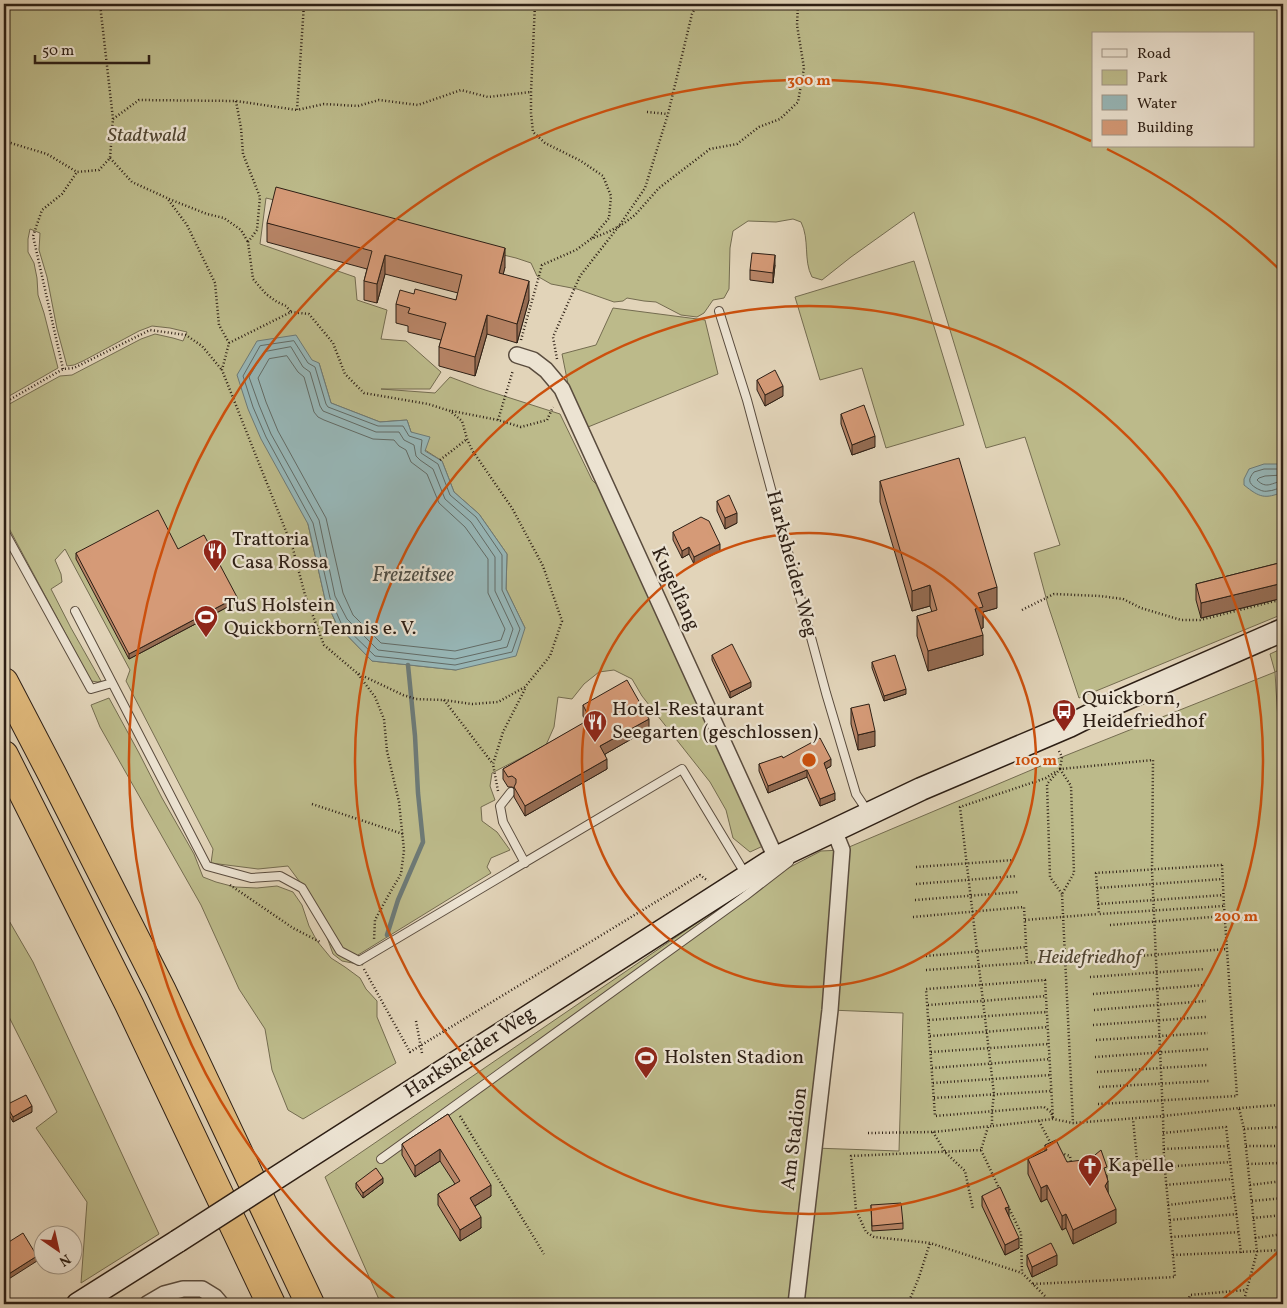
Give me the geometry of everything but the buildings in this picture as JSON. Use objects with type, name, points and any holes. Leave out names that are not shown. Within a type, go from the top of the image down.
[{"type":"highway","points":[[4,682],[161,989],[310,1304]]},
{"type":"highway","points":[[4,755],[129,1004],[271,1304]]},
{"type":"main road","name":"Harksheider Weg","points":[[78,1304],[776,858],[921,789],[1069,726],[1109,706],[1283,630]]},
{"type":"street","name":"Kugelfang","points":[[519,349],[546,370],[562,389],[776,858]]},
{"type":"street","name":"Am Stadion","points":[[796,1304],[827,1034],[842,850],[829,833]]},
{"type":"street","points":[[147,1304],[164,1294],[183,1288],[202,1289],[215,1297],[221,1304]]},
{"type":"lane","name":"Harksheider Weg","points":[[719,311],[747,400],[826,693],[856,794],[869,814]]},
{"type":"lane","points":[[4,531],[91,689],[112,683]]},
{"type":"lane","points":[[74,611],[207,866],[251,878],[280,876],[302,888],[340,952],[360,961],[682,769],[747,877]]},
{"type":"lane","points":[[511,792],[500,806],[503,822],[525,863]]},
{"type":"lane","points":[[381,1159],[737,902],[829,833]]},
{"type":"path","points":[[4,141],[47,154],[76,172],[99,170],[110,158],[113,120],[100,4]]},
{"type":"path","points":[[298,110],[304,4]]},
{"type":"path","points":[[519,349],[542,264],[576,250],[591,239],[609,218],[611,196],[603,176],[581,161],[545,143],[534,132],[531,113],[531,92],[535,4]]},
{"type":"path","points":[[580,276],[620,226],[645,188],[668,114],[692,14],[697,4]]},
{"type":"path","points":[[591,239],[620,226],[635,215],[659,188],[710,149],[737,144],[760,127],[780,119],[798,102],[804,68],[797,24],[798,4]]},
{"type":"path","points":[[113,120],[139,100],[236,101],[298,110],[324,104],[358,106],[379,100],[418,105],[461,90],[488,97],[531,92]]},
{"type":"path","points":[[236,101],[243,154],[260,197],[258,230],[248,242]]},
{"type":"path","points":[[647,112],[668,114]]},
{"type":"path","points":[[110,158],[132,182],[207,214],[224,218],[241,230],[248,242],[254,279],[266,294],[286,306],[290,312]]},
{"type":"path","points":[[63,369],[33,236],[42,210],[62,194],[76,172]]},
{"type":"path","points":[[167,198],[187,225],[215,283],[219,325],[229,344],[222,370]]},
{"type":"path","points":[[229,344],[290,312],[309,314],[332,343],[345,374],[364,393],[428,404],[450,411],[498,420],[509,385]]},
{"type":"path","points":[[4,403],[63,369],[74,368],[150,330],[186,334],[202,346],[222,370],[293,549],[304,596],[324,645],[357,673],[375,697],[384,719],[387,751],[399,802],[404,850],[401,874],[375,920],[374,952]]},
{"type":"path","points":[[450,411],[462,421],[472,450],[512,508],[543,566],[562,621],[550,656],[525,687],[503,732],[493,764],[500,806]]},
{"type":"path","points":[[440,460],[467,439]]},
{"type":"path","points":[[1022,610],[1054,594],[1093,595],[1123,600],[1141,608],[1182,620],[1200,620],[1283,599]]},
{"type":"path","points":[[357,673],[416,699],[472,704],[498,702],[525,687]]},
{"type":"path","points":[[444,700],[493,764]]},
{"type":"path","points":[[1052,733],[1062,757],[1060,769],[1047,784],[1050,877],[1062,894]]},
{"type":"path","points":[[992,1126],[994,1094],[960,807],[1046,778],[1060,769],[1153,760],[1152,884],[1164,1167],[1175,1277],[1033,1284]]},
{"type":"path","points":[[1060,769],[1072,786],[1074,872],[1062,894],[1073,1123]]},
{"type":"path","points":[[312,804],[403,834]]},
{"type":"path","points":[[916,867],[1013,860]]},
{"type":"path","points":[[1098,1104],[1237,1096],[1222,866],[1096,873],[1099,914]]},
{"type":"path","points":[[217,869],[222,879],[286,924],[340,952]]},
{"type":"path","points":[[360,961],[410,1052],[700,875],[721,893]]},
{"type":"path","points":[[916,884],[1017,876]]},
{"type":"path","points":[[1097,888],[1222,879]]},
{"type":"path","points":[[916,900],[1018,892]]},
{"type":"path","points":[[1098,904],[1223,895]]},
{"type":"path","points":[[1025,920],[1224,906]]},
{"type":"path","points":[[913,917],[1024,907],[1027,963]]},
{"type":"path","points":[[1110,925],[1212,917]]},
{"type":"path","points":[[926,956],[1026,948]]},
{"type":"path","points":[[1102,959],[1227,949]]},
{"type":"path","points":[[926,970],[1065,960]]},
{"type":"path","points":[[1090,977],[1205,969]]},
{"type":"path","points":[[1045,980],[1053,1119],[1051,1112],[1044,1107],[935,1116],[926,989],[1045,980]]},
{"type":"path","points":[[1092,994],[1205,985]]},
{"type":"path","points":[[927,1005],[1046,996]]},
{"type":"path","points":[[1094,1010],[1206,1001]]},
{"type":"path","points":[[928,1020],[1047,1012]]},
{"type":"path","points":[[1093,1025],[1206,1017]]},
{"type":"path","points":[[416,1021],[422,1053]]},
{"type":"path","points":[[929,1036],[1048,1028]]},
{"type":"path","points":[[1096,1040],[1208,1033]]},
{"type":"path","points":[[930,1052],[1049,1044]]},
{"type":"path","points":[[1095,1057],[1209,1049]]},
{"type":"path","points":[[932,1068],[1050,1058]]},
{"type":"path","points":[[1097,1072],[1208,1065]]},
{"type":"path","points":[[933,1083],[1051,1075]]},
{"type":"path","points":[[1099,1088],[1209,1081]]},
{"type":"path","points":[[934,1098],[1051,1091]]},
{"type":"path","points":[[868,1133],[933,1132],[1053,1119],[1073,1123],[1133,1119],[1279,1105]]},
{"type":"path","points":[[454,1106],[544,1254]]},
{"type":"path","points":[[1239,1108],[1244,1129],[1257,1252],[1243,1304]]},
{"type":"path","points":[[1133,1119],[1137,1161],[1164,1160]]},
{"type":"path","points":[[1040,1120],[1054,1151],[1070,1156],[1071,1171]]},
{"type":"path","points":[[988,1127],[981,1150],[1001,1192]]},
{"type":"path","points":[[1163,1133],[1226,1127],[1241,1253]]},
{"type":"path","points":[[1244,1129],[1280,1127],[1283,1180],[1250,1185]]},
{"type":"path","points":[[933,1132],[945,1152],[964,1171],[973,1209]]},
{"type":"path","points":[[1164,1150],[1228,1146]]},
{"type":"path","points":[[1246,1146],[1281,1146]]},
{"type":"path","points":[[981,1150],[851,1156],[856,1210],[866,1232],[874,1237],[930,1243],[1022,1273],[1046,1297],[1046,1304]]},
{"type":"path","points":[[1164,1167],[1230,1162]]},
{"type":"path","points":[[1248,1164],[1282,1163]]},
{"type":"path","points":[[1166,1186],[1232,1179]]},
{"type":"path","points":[[1168,1205],[1235,1197]]},
{"type":"path","points":[[1252,1201],[1283,1198]]},
{"type":"path","points":[[1005,1200],[1021,1233],[1022,1273]]},
{"type":"path","points":[[1170,1220],[1237,1214]]},
{"type":"path","points":[[1253,1218],[1283,1215]]},
{"type":"path","points":[[1171,1237],[1239,1232]]},
{"type":"path","points":[[1255,1238],[1283,1234]]},
{"type":"path","points":[[908,1304],[930,1243]]},
{"type":"path","points":[[1173,1255],[1283,1250]]},
{"type":"path","points":[[1188,1304],[1190,1294],[1247,1290]]},
{"type":"green space","name":"Stadtwald","points":[[4,4],[1283,4],[1283,614],[1079,698],[1048,605],[1034,553],[1060,545],[1025,437],[986,448],[914,212],[822,280],[812,277],[809,270],[804,229],[801,222],[793,219],[776,222],[748,221],[733,231],[730,248],[729,289],[724,298],[713,300],[704,313],[697,317],[681,315],[656,302],[627,298],[623,301],[614,302],[577,289],[551,284],[537,276],[531,263],[516,258],[266,198],[260,244],[355,277],[357,300],[387,310],[381,339],[406,341],[441,372],[430,389],[381,389],[435,393],[450,377],[560,414],[592,480],[610,498],[763,846],[750,852],[733,838],[726,810],[710,782],[642,696],[632,679],[614,670],[599,672],[584,684],[572,699],[558,697],[554,727],[546,745],[492,773],[490,786],[495,800],[481,807],[482,821],[497,832],[510,850],[491,858],[487,867],[491,873],[358,955],[363,965],[342,961],[333,954],[314,901],[288,866],[258,869],[211,863],[213,849],[126,681],[130,670],[65,549],[55,560],[62,582],[51,589],[101,681],[98,682],[91,681],[4,519],[4,407],[60,376],[72,375],[141,339],[155,334],[183,341],[187,332],[152,326],[83,361],[67,366],[39,250],[40,233],[30,229],[28,252],[34,263],[38,295],[58,368],[4,399]],"holes":[[[319,363],[331,403],[380,422],[407,420],[411,432],[425,450],[442,461],[454,492],[479,514],[507,554],[506,589],[525,628],[456,670],[372,661],[337,625],[325,599],[308,524]]]},
{"type":"green space","points":[[914,261],[964,425],[886,448],[862,368],[820,380],[795,297]]},
{"type":"green space","points":[[613,308],[705,320],[718,374],[588,427],[568,384],[562,354],[596,345]]},
{"type":"green space","points":[[1283,648],[1283,668],[1275,672],[1270,654]]},
{"type":"green space","name":"Heidefriedhof","points":[[1275,672],[1283,803],[1283,1304],[381,1304],[325,1177],[742,892],[821,851],[842,850],[1062,757]],"holes":[[[830,1010],[903,1013],[899,1151],[814,1148]]]},
{"type":"green space","points":[[109,698],[194,854],[203,877],[235,887],[257,888],[277,886],[293,892],[302,905],[309,926],[317,941],[331,958],[360,978],[366,989],[377,1001],[377,1017],[396,1063],[303,1119],[288,1110],[272,1070],[265,1029],[239,989],[201,905],[100,727],[91,705]]},
{"type":"green space","points":[[4,912],[33,962],[159,1234],[81,1283],[87,1202],[36,1128],[57,1112],[4,1007]]},
{"type":"water","name":"Freizeitsee","points":[[296,335],[312,360],[319,363],[331,403],[380,422],[407,420],[411,432],[430,437],[425,451],[442,461],[454,492],[479,514],[507,554],[506,589],[525,628],[516,656],[456,670],[372,661],[337,625],[325,599],[308,524],[261,439],[248,409],[237,375],[257,341]]},
{"type":"water","points":[[1264,464],[1283,464],[1283,492],[1272,496],[1263,496],[1254,493],[1244,485],[1244,479],[1249,469]]},
{"type":"waterway","points":[[387,935],[398,900],[423,842],[408,665]]},
{"type":"place","name":"Trattoria Casa Rossa","points":[[215,572]]},
{"type":"place","name":"TuS Holstein Quickborn Tennis e. V.","points":[[206,638]]},
{"type":"place","name":"Quickborn, Heidefriedhof","points":[[1064,732]]},
{"type":"place","name":"Hotel-Restaurant Seegarten (geschlossen)","points":[[595,743]]},
{"type":"place","name":"Holsten Stadion","points":[[646,1079]]},
{"type":"place","name":"Kapelle","points":[[1090,1187]]}]
